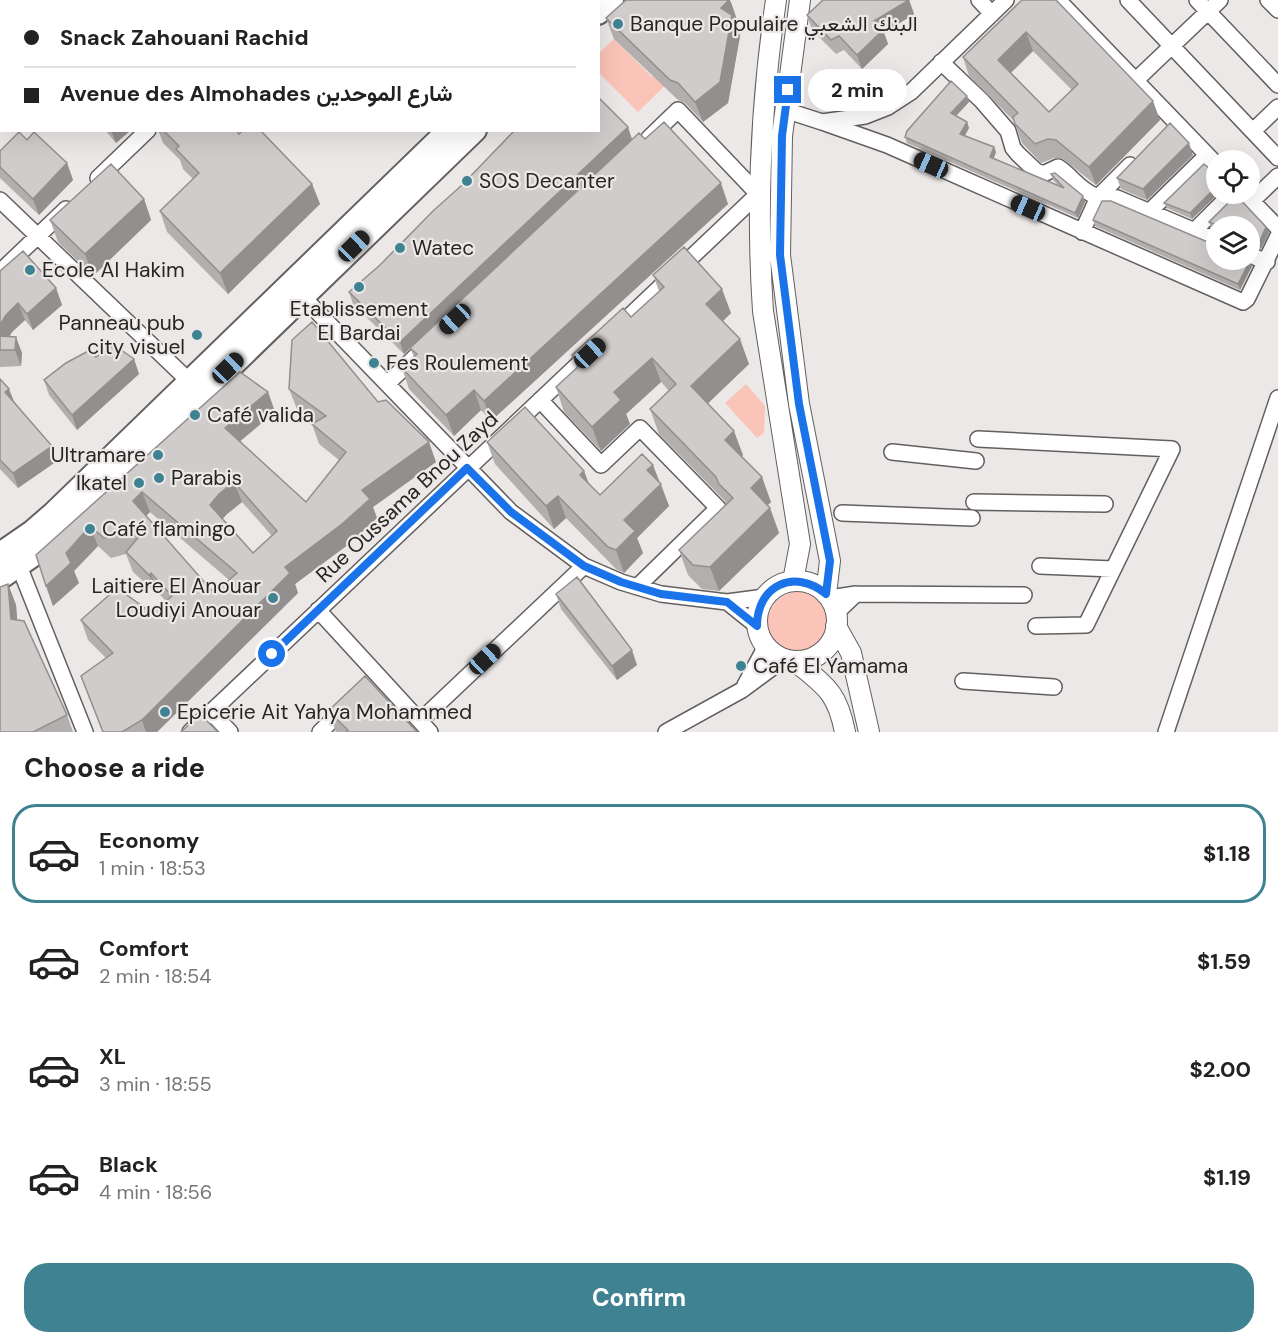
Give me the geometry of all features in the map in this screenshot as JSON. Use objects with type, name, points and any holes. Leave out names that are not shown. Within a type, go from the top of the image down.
[{"type":"main road","points":[[600,11],[612,0]]},
{"type":"main road","points":[[0,578],[10,560],[32,532],[447,132]]},
{"type":"main road","points":[[10,560],[42,549],[473,132]]},
{"type":"street","points":[[776,0],[770,39],[758,194],[763,311],[800,544],[793,581]]},
{"type":"street","points":[[666,732],[742,690],[789,660],[806,660],[818,655],[827,648],[833,637],[830,561],[799,404],[780,255],[780,192],[785,110],[800,0]]},
{"type":"street","points":[[979,0],[992,14]]},
{"type":"street","points":[[822,122],[865,116],[888,107],[911,92],[1006,0]]},
{"type":"street","points":[[1058,0],[1135,81],[1169,124],[1206,154]]},
{"type":"street","points":[[1128,0],[1278,158]]},
{"type":"street","points":[[1197,0],[1278,85]]},
{"type":"street","points":[[1135,81],[1220,0]]},
{"type":"street","points":[[1269,0],[1278,10]]},
{"type":"street","points":[[941,62],[982,101],[1008,131],[1013,148],[1036,171],[1043,174],[1058,167],[1098,197],[1117,198],[1206,235]]},
{"type":"street","points":[[1253,131],[1278,106]]},
{"type":"street","points":[[635,150],[678,110],[758,194]]},
{"type":"street","points":[[785,110],[887,145],[1243,302],[1248,299],[1278,236]]},
{"type":"street","points":[[0,272],[146,132]]},
{"type":"street","points":[[1082,232],[1098,197],[1140,154]]},
{"type":"street","points":[[1150,211],[1206,164]]},
{"type":"street","points":[[1260,189],[1278,176]]},
{"type":"street","name":"Rue Oussama Bnou Zayd","points":[[190,732],[758,194]]},
{"type":"street","points":[[0,201],[189,381]]},
{"type":"street","points":[[1195,230],[1221,204]]},
{"type":"street","points":[[1256,204],[1278,228]]},
{"type":"street","points":[[1260,259],[1267,262]]},
{"type":"street","points":[[302,296],[511,512],[584,566],[661,594],[727,602],[765,597]]},
{"type":"street","points":[[387,384],[429,344]]},
{"type":"street","points":[[1166,732],[1278,398]]},
{"type":"street","points":[[540,400],[601,465],[640,428],[718,508],[637,587]]},
{"type":"street","points":[[978,439],[1172,449],[1086,625],[1036,626]]},
{"type":"street","points":[[892,452],[976,461]]},
{"type":"street","points":[[974,502],[1105,504]]},
{"type":"street","points":[[842,513],[972,518]]},
{"type":"street","points":[[10,560],[85,732]]},
{"type":"street","points":[[318,610],[375,681],[425,726],[584,566]]},
{"type":"street","points":[[1040,566],[1113,569]]},
{"type":"street","points":[[845,732],[840,709],[828,688],[766,646],[757,626],[757,616],[765,597],[782,584],[793,581],[817,586],[832,608],[851,653],[869,732]]},
{"type":"street","points":[[832,608],[856,594],[1024,595]]},
{"type":"street","points":[[727,602],[757,626]]},
{"type":"street","points":[[742,690],[766,646]]},
{"type":"street","points":[[963,681],[1054,687]]},
{"type":"street","points":[[320,732],[354,700]]},
{"type":"street","points":[[211,712],[230,732]]},
{"type":"shaded area","points":[[614,39],[652,77],[672,58],[683,68],[638,112],[600,74],[600,52]]},
{"type":"shaded area","points":[[746,384],[765,406],[764,433],[757,438],[725,403]]},
{"type":"shaded area","points":[[798,592],[815,597],[823,605],[828,622],[823,639],[815,647],[798,652],[781,647],[773,639],[768,622],[773,605],[781,597]]},
{"type":"building","points":[[626,0],[729,0],[721,8],[732,15],[720,82],[695,102],[678,83],[670,80],[606,18]]},
{"type":"building","points":[[823,0],[909,0],[874,21],[883,30],[857,55],[839,36],[831,40],[807,15]]},
{"type":"building","points":[[1022,0],[1056,0],[1153,101],[1089,167],[1056,140],[1048,139],[1035,144],[1015,124],[1013,117],[1018,113],[963,57]],"holes":[[[1026,32],[1078,84],[1049,112],[998,60]]]},
{"type":"building","points":[[951,81],[967,96],[951,113],[967,122],[960,134],[994,147],[990,157],[1064,188],[1051,174],[1055,173],[1083,196],[1075,213],[905,137],[907,131]]},
{"type":"building","points":[[600,99],[628,127],[400,342],[349,292],[462,185],[513,132],[600,132]]},
{"type":"building","points":[[664,122],[721,183],[484,401],[474,390],[446,415],[402,368],[417,354],[410,348],[639,133],[645,139]]},
{"type":"building","points":[[1170,123],[1189,143],[1143,189],[1117,178]]},
{"type":"building","points":[[19,132],[27,140],[34,132],[67,163],[33,199],[0,167],[0,151]]},
{"type":"building","points":[[165,132],[238,132],[239,134],[241,132],[262,132],[312,184],[220,273],[160,211],[199,173],[176,149],[179,146]]},
{"type":"building","points":[[111,164],[144,199],[85,254],[50,220]]},
{"type":"building","points":[[1204,164],[1206,166],[1206,197],[1190,213],[1164,203]]},
{"type":"building","points":[[1102,201],[1111,201],[1206,241],[1206,270],[1093,220]]},
{"type":"building","points":[[1227,204],[1244,204],[1256,216],[1215,216]]},
{"type":"building","points":[[1260,221],[1266,227],[1260,241]]},
{"type":"building","points":[[684,247],[722,289],[706,304],[740,339],[691,386],[734,431],[725,440],[762,477],[751,488],[770,508],[710,567],[693,565],[679,550],[733,498],[719,484],[716,477],[650,409],[676,384],[652,358],[614,392],[621,400],[592,427],[556,387],[581,364],[572,355],[623,308],[631,317],[664,287],[653,275]]},
{"type":"building","points":[[23,251],[56,288],[27,314],[18,303],[0,325],[0,271]]},
{"type":"building","points":[[1206,270],[1245,270],[1238,284]]},
{"type":"building","points":[[312,322],[378,402],[386,400],[429,442],[362,490],[370,499],[342,524],[285,567],[290,573],[142,720],[122,732],[103,732],[81,676],[113,653],[81,620],[117,588],[152,613],[172,596],[151,573],[149,575],[126,552],[147,527],[104,538],[90,526],[66,553],[71,563],[46,586],[36,555],[240,372],[268,392],[225,428],[306,502],[346,452],[312,424],[326,416],[289,389],[292,340]],"holes":[[[234,482],[277,531],[253,553],[210,505]],[[142,492],[237,573],[214,593],[133,501]]]},
{"type":"building","points":[[0,336],[16,337],[15,350],[0,350]]},
{"type":"building","points":[[114,345],[134,359],[72,415],[44,380],[66,363],[90,350],[96,357]]},
{"type":"building","points":[[0,379],[9,389],[5,392],[52,446],[13,473],[0,460]]},
{"type":"building","points":[[525,407],[584,471],[580,475],[600,495],[642,454],[653,465],[647,470],[661,484],[624,520],[635,531],[616,550],[608,547],[558,496],[546,506],[487,442]]},
{"type":"building","points":[[577,577],[632,650],[612,666],[556,594]]},
{"type":"building","points":[[8,584],[11,619],[24,621],[67,715],[33,732],[0,732],[0,587]]},
{"type":"building","points":[[365,676],[417,732],[346,732],[348,730],[328,711]]},
{"type":"building","points":[[200,714],[218,732],[181,732]]},
{"type":"place","name":"Banque Populaire البنك الشعبي","points":[[618,24]]},
{"type":"place","name":"SOS Decanter","points":[[467,181]]},
{"type":"place","name":"Watec","points":[[400,248]]},
{"type":"place","name":"Ecole Al Hakim","points":[[30,270]]},
{"type":"place","name":"Etablissement El Bardai","points":[[359,287]]},
{"type":"place","name":"Panneau pub city visuel","points":[[197,335]]},
{"type":"place","name":"Fes Roulement","points":[[374,363]]},
{"type":"place","name":"Café valida","points":[[195,415]]},
{"type":"place","name":"Ultramare","points":[[158,455]]},
{"type":"place","name":"Parabis","points":[[159,478]]},
{"type":"place","name":"Ikatel","points":[[139,483]]},
{"type":"place","name":"Café flamingo","points":[[90,529]]},
{"type":"place","name":"Laitiere El Anouar Loudiyi Anouar","points":[[273,598]]},
{"type":"place","name":"Café El Yamama","points":[[741,666]]},
{"type":"place","name":"Epicerie Ait Yahya Mohammed","points":[[165,712]]},
{"type":"route","points":[[272,654],[467,468],[511,512],[533,530],[584,566],[621,582],[661,594],[727,602],[757,626],[757,616],[765,597],[772,589],[782,584],[793,581],[805,582],[817,586],[826,594],[830,561],[799,404],[780,255],[782,136],[788,90]]}]
